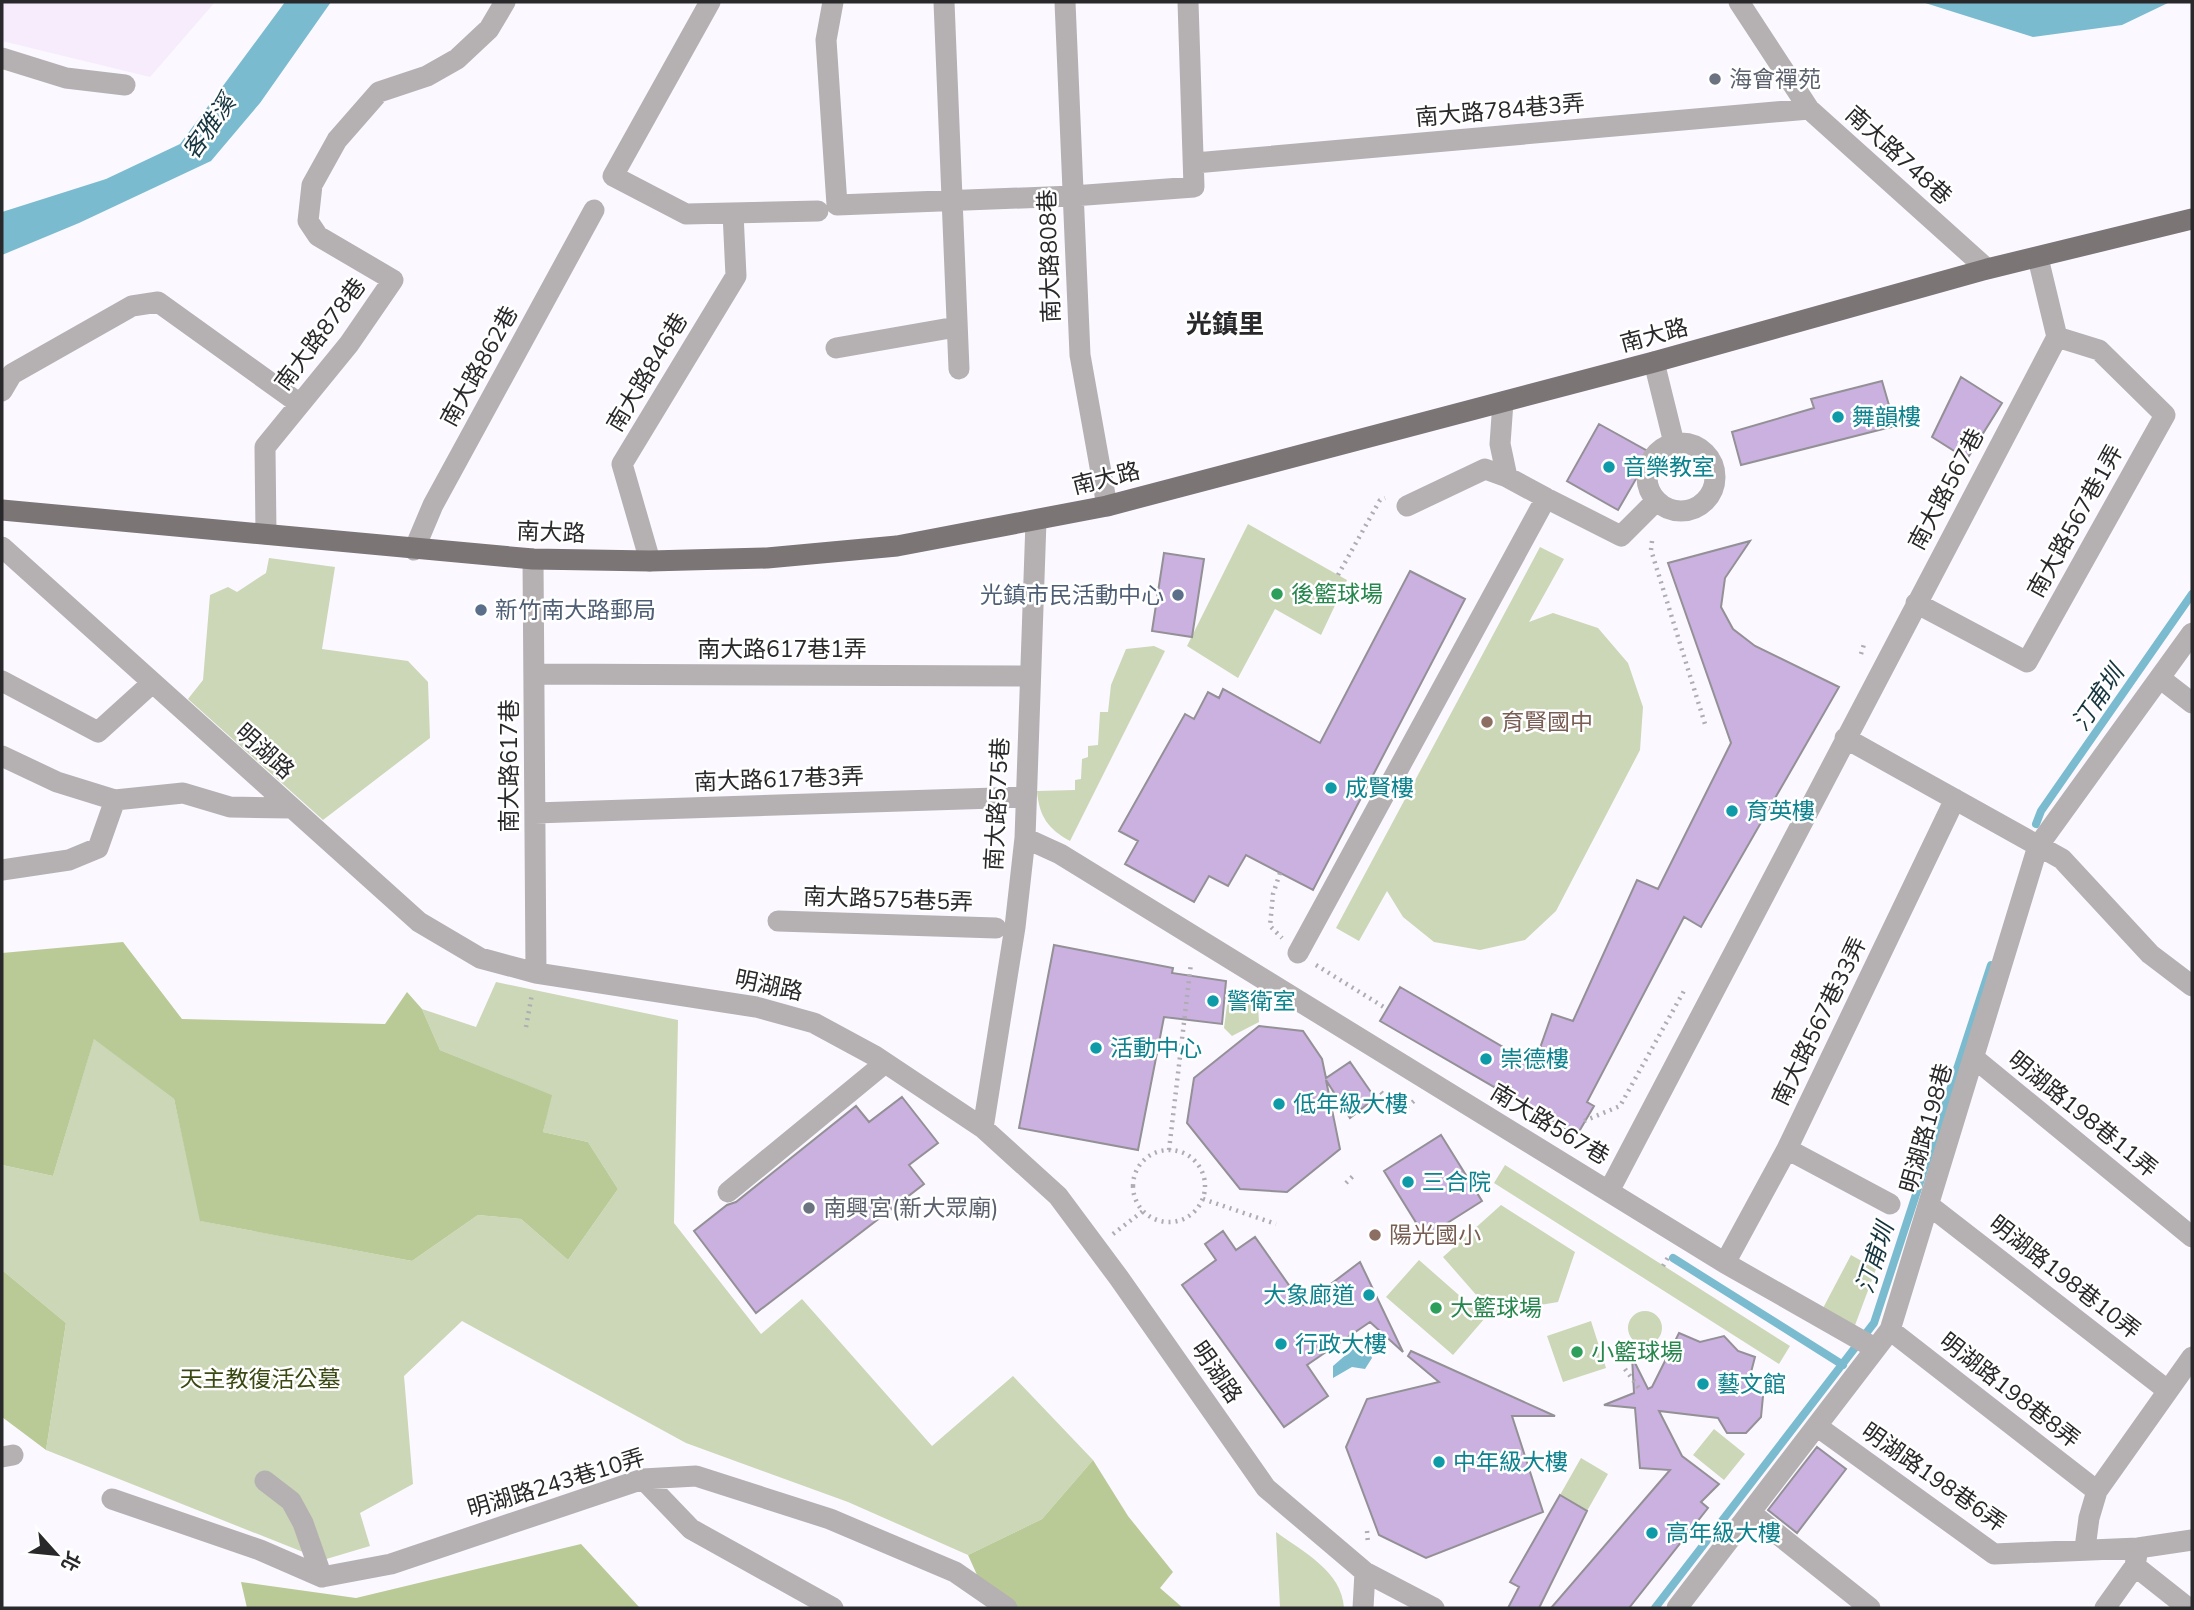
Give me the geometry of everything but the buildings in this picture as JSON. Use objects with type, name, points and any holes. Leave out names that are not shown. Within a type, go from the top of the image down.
[{"type":"main road","name":"南大路","points":[[2,510],[533,559],[650,561],[767,558],[897,545],[1107,506],[1654,362],[1987,269],[2192,219]]},
{"type":"street","name":"南大路878巷","points":[[266,534],[265,447],[349,344],[393,280],[318,236],[308,221],[312,185],[337,139],[379,92],[427,76],[457,59],[489,29],[505,2]]},
{"type":"street","points":[[710,2],[613,176],[686,214],[818,211]]},
{"type":"street","points":[[833,2],[825,40],[837,205],[1073,197],[1194,187],[1188,2]]},
{"type":"street","points":[[944,2],[959,369]]},
{"type":"street","name":"南大路808巷","points":[[1065,2],[1080,355],[1107,506]]},
{"type":"street","name":"南大路748巷","points":[[1739,2],[1809,109],[1987,269]]},
{"type":"street","points":[[2,58],[66,78],[125,85]]},
{"type":"street","name":"南大路784巷3弄","points":[[1195,163],[1809,109]]},
{"type":"street","name":"南大路862巷","points":[[414,550],[433,505],[594,209]]},
{"type":"street","name":"南大路846巷","points":[[650,561],[622,464],[736,276],[733,213]]},
{"type":"street","points":[[2038,258],[2057,337]]},
{"type":"street","points":[[2,391],[12,374],[24,367],[132,306],[158,302],[300,404]]},
{"type":"street","points":[[836,348],[956,327]]},
{"type":"street","name":"南大路567巷","points":[[1025,838],[1060,854],[1609,1191],[1844,738],[2057,337]]},
{"type":"street","name":"南大路567巷1弄","points":[[1916,603],[2027,662],[2165,415],[2099,350],[2057,337]]},
{"type":"street","points":[[1654,362],[1675,443]]},
{"type":"street","points":[[1503,402],[1500,444],[1507,477]]},
{"type":"street","points":[[1675,443],[1695,446],[1704,451],[1715,469],[1713,490],[1707,500],[1688,511],[1665,508],[1656,501],[1647,483],[1650,463],[1656,454],[1675,443]]},
{"type":"street","points":[[1407,506],[1485,469],[1507,477],[1620,536],[1656,501]]},
{"type":"street","points":[[1298,954],[1546,498]]},
{"type":"street","name":"南大路575巷","points":[[983,1128],[1015,928],[1025,838],[1036,521]]},
{"type":"street","name":"明湖路","points":[[2,547],[151,684],[419,922],[480,958],[536,973],[756,1007],[814,1023],[885,1063],[983,1128],[1058,1196],[1266,1488],[1365,1572],[1434,1608]]},
{"type":"street","name":"南大路617巷","points":[[533,559],[536,973]]},
{"type":"street","name":"明湖路198巷","points":[[1677,1608],[1891,1330],[2038,846],[2192,633]]},
{"type":"street","name":"南大路617巷1弄","points":[[535,674],[1029,676]]},
{"type":"street","points":[[2161,679],[2192,702]]},
{"type":"street","points":[[2,681],[98,732],[151,684]]},
{"type":"street","points":[[1844,738],[2062,859],[2150,954],[2192,986]]},
{"type":"street","points":[[2,757],[57,782],[116,800],[183,793],[230,807],[290,808]]},
{"type":"street","name":"南大路617巷3弄","points":[[535,813],[1025,797]]},
{"type":"street","name":"南大路567巷33弄","points":[[1725,1263],[1787,1149],[1955,799]]},
{"type":"street","points":[[2,870],[69,860],[98,848],[116,800]]},
{"type":"street","name":"南大路575巷5弄","points":[[778,921],[996,928]]},
{"type":"street","name":"明湖路198巷11弄","points":[[1974,1058],[2192,1237]]},
{"type":"street","points":[[728,1192],[885,1063]]},
{"type":"street","points":[[1787,1149],[1890,1204]]},
{"type":"street","points":[[1609,1191],[1725,1263],[1871,1346]]},
{"type":"street","name":"明湖路198巷10弄","points":[[1930,1206],[2167,1390]]},
{"type":"street","name":"明湖路198巷8弄","points":[[1891,1330],[2097,1491]]},
{"type":"street","points":[[2085,1548],[2089,1518],[2097,1491],[2192,1357]]},
{"type":"street","name":"明湖路198巷6弄","points":[[1818,1427],[1994,1554],[2085,1548],[2136,1557],[2192,1540]]},
{"type":"street","name":"明湖路243巷10弄","points":[[322,1577],[391,1564],[643,1479],[696,1476],[830,1519],[956,1572],[1007,1608]]},
{"type":"street","points":[[643,1479],[691,1529],[833,1608]]},
{"type":"street","points":[[265,1481],[290,1501],[303,1523],[322,1577]]},
{"type":"street","points":[[112,1499],[260,1550],[322,1577]]},
{"type":"street","points":[[1751,1513],[1870,1608]]},
{"type":"street","points":[[2105,1608],[2136,1557],[2188,1608]]},
{"type":"street","points":[[1363,1608],[1365,1572]]},
{"type":"path","points":[[1656,501],[1651,550],[1705,724]]},
{"type":"path","points":[[1169,1150],[1192,957],[1197,939]]},
{"type":"path","points":[[526,1027],[536,973]]},
{"type":"path","points":[[1381,1091],[1386,1098]]},
{"type":"path","points":[[1407,1107],[1416,1099]]},
{"type":"path","points":[[1169,1150],[1181,1152],[1199,1166],[1205,1187],[1203,1199],[1189,1216],[1177,1222],[1165,1222],[1143,1211],[1133,1188],[1135,1176],[1148,1157],[1169,1150]]},
{"type":"path","points":[[1346,1183],[1355,1174]]},
{"type":"path","points":[[1203,1199],[1276,1224]]},
{"type":"path","points":[[1097,1248],[1143,1211]]},
{"type":"path","points":[[1664,1266],[1668,1258]]},
{"type":"path","points":[[1625,1369],[1641,1391]]},
{"type":"shaded area","points":[[2,2],[215,2],[150,77],[2,41]]},
{"type":"green space","name":"後籃球場","points":[[1248,524],[1347,580],[1321,635],[1275,609],[1238,678],[1187,646]]},
{"type":"green space","points":[[1540,547],[1564,559],[1529,622],[1553,613],[1598,628],[1628,663],[1643,707],[1640,750],[1556,911],[1525,940],[1480,950],[1434,942],[1403,917],[1387,891],[1359,941],[1336,928]]},
{"type":"green space","points":[[269,558],[335,567],[322,649],[408,661],[428,682],[430,738],[323,820],[188,699],[203,680],[210,595],[228,587],[237,592],[266,573]]},
{"type":"green space","points":[[1154,646],[1165,651],[1070,841],[1046,821],[1037,791],[1075,790],[1075,780],[1081,779],[1082,759],[1088,757],[1088,746],[1098,745],[1100,712],[1108,712],[1111,685],[1126,649]]},
{"type":"green space","points":[[123,942],[182,1019],[385,1024],[407,992],[422,1009],[440,1050],[552,1095],[543,1132],[588,1142],[618,1189],[568,1260],[521,1219],[478,1215],[412,1261],[200,1221],[174,1099],[94,1039],[53,1176],[2,1165],[2,953]]},
{"type":"green space","name":"天主教復活公墓","points":[[496,982],[678,1020],[674,1223],[761,1334],[802,1299],[932,1446],[1013,1376],[1093,1460],[1042,1519],[968,1555],[848,1502],[686,1443],[462,1321],[404,1376],[413,1484],[360,1513],[370,1546],[323,1560],[46,1450],[66,1323],[2,1270],[2,1165],[53,1176],[94,1038],[174,1099],[201,1221],[412,1261],[478,1215],[521,1219],[568,1260],[618,1189],[588,1142],[543,1132],[551,1095],[440,1050],[422,1009],[476,1027]]},
{"type":"green space","points":[[1239,994],[1258,1006],[1259,1022],[1232,1036],[1224,1028],[1227,1005]]},
{"type":"green space","points":[[1505,1165],[1790,1346],[1779,1364],[1494,1183]]},
{"type":"green space","points":[[1501,1205],[1575,1252],[1558,1302],[1492,1313],[1443,1257]]},
{"type":"green space","points":[[1851,1255],[1876,1269],[1854,1328],[1822,1310]]},
{"type":"green space","name":"大籃球場","points":[[1419,1260],[1485,1318],[1453,1355],[1386,1297]]},
{"type":"green space","points":[[2,1270],[66,1323],[46,1450],[2,1417]]},
{"type":"green space","points":[[1645,1311],[1657,1316],[1662,1328],[1657,1340],[1645,1345],[1633,1340],[1628,1328],[1633,1316]]},
{"type":"green space","name":"小籃球場","points":[[1591,1321],[1606,1368],[1563,1382],[1547,1336]]},
{"type":"green space","points":[[1714,1429],[1745,1454],[1724,1480],[1693,1455]]},
{"type":"green space","points":[[1581,1458],[1608,1474],[1587,1511],[1560,1495]]},
{"type":"green space","points":[[1093,1460],[1128,1516],[1173,1572],[1160,1588],[1183,1608],[992,1608],[968,1555],[1042,1519]]},
{"type":"green space","points":[[1276,1532],[1329,1573],[1342,1595],[1344,1608],[1280,1608]]},
{"type":"green space","points":[[581,1544],[640,1608],[247,1608],[241,1582],[356,1598]]},
{"type":"water","name":"客雅溪","points":[[285,2],[331,2],[260,103],[211,161],[79,223],[2,255],[2,212],[106,179],[180,144]]},
{"type":"water","points":[[1922,2],[2170,2],[2122,25],[2033,37]]},
{"type":"water","points":[[1356,1346],[1369,1351],[1372,1358],[1365,1369],[1352,1367],[1333,1378],[1333,1366]]},
{"type":"waterway","name":"汀甫圳","points":[[2036,824],[2041,811],[2192,594]]},
{"type":"waterway","name":"汀甫圳","points":[[1655,1608],[1874,1323],[1991,965]]},
{"type":"waterway","points":[[1673,1258],[1843,1365]]},
{"type":"place","name":"海會禪苑","points":[[1715,79]]},
{"type":"place","name":"舞韻樓","points":[[1838,417]]},
{"type":"place","name":"音樂教室","points":[[1609,467]]},
{"type":"place","name":"後籃球場","points":[[1277,594]]},
{"type":"place","name":"光鎮市民活動中心","points":[[1178,595]]},
{"type":"place","name":"新竹南大路郵局","points":[[481,610]]},
{"type":"place","name":"育賢國中","points":[[1487,722]]},
{"type":"place","name":"成賢樓","points":[[1331,788]]},
{"type":"place","name":"育英樓","points":[[1732,811]]},
{"type":"place","name":"警衛室","points":[[1213,1001]]},
{"type":"place","name":"活動中心","points":[[1096,1048]]},
{"type":"place","name":"崇德樓","points":[[1486,1059]]},
{"type":"place","name":"低年級大樓","points":[[1279,1104]]},
{"type":"place","name":"三合院","points":[[1408,1182]]},
{"type":"place","name":"南興宮(新大眾廟)","points":[[809,1208]]},
{"type":"place","name":"陽光國小","points":[[1375,1235]]},
{"type":"place","name":"大象廊道","points":[[1369,1295]]},
{"type":"place","name":"大籃球場","points":[[1436,1308]]},
{"type":"place","name":"行政大樓","points":[[1281,1344]]},
{"type":"place","name":"小籃球場","points":[[1577,1352]]},
{"type":"place","name":"藝文館","points":[[1703,1384]]},
{"type":"place","name":"中年級大樓","points":[[1439,1462]]},
{"type":"place","name":"高年級大樓","points":[[1652,1533]]},
{"type":"district","name":"光鎮里","points":[[1225,324]]}]
